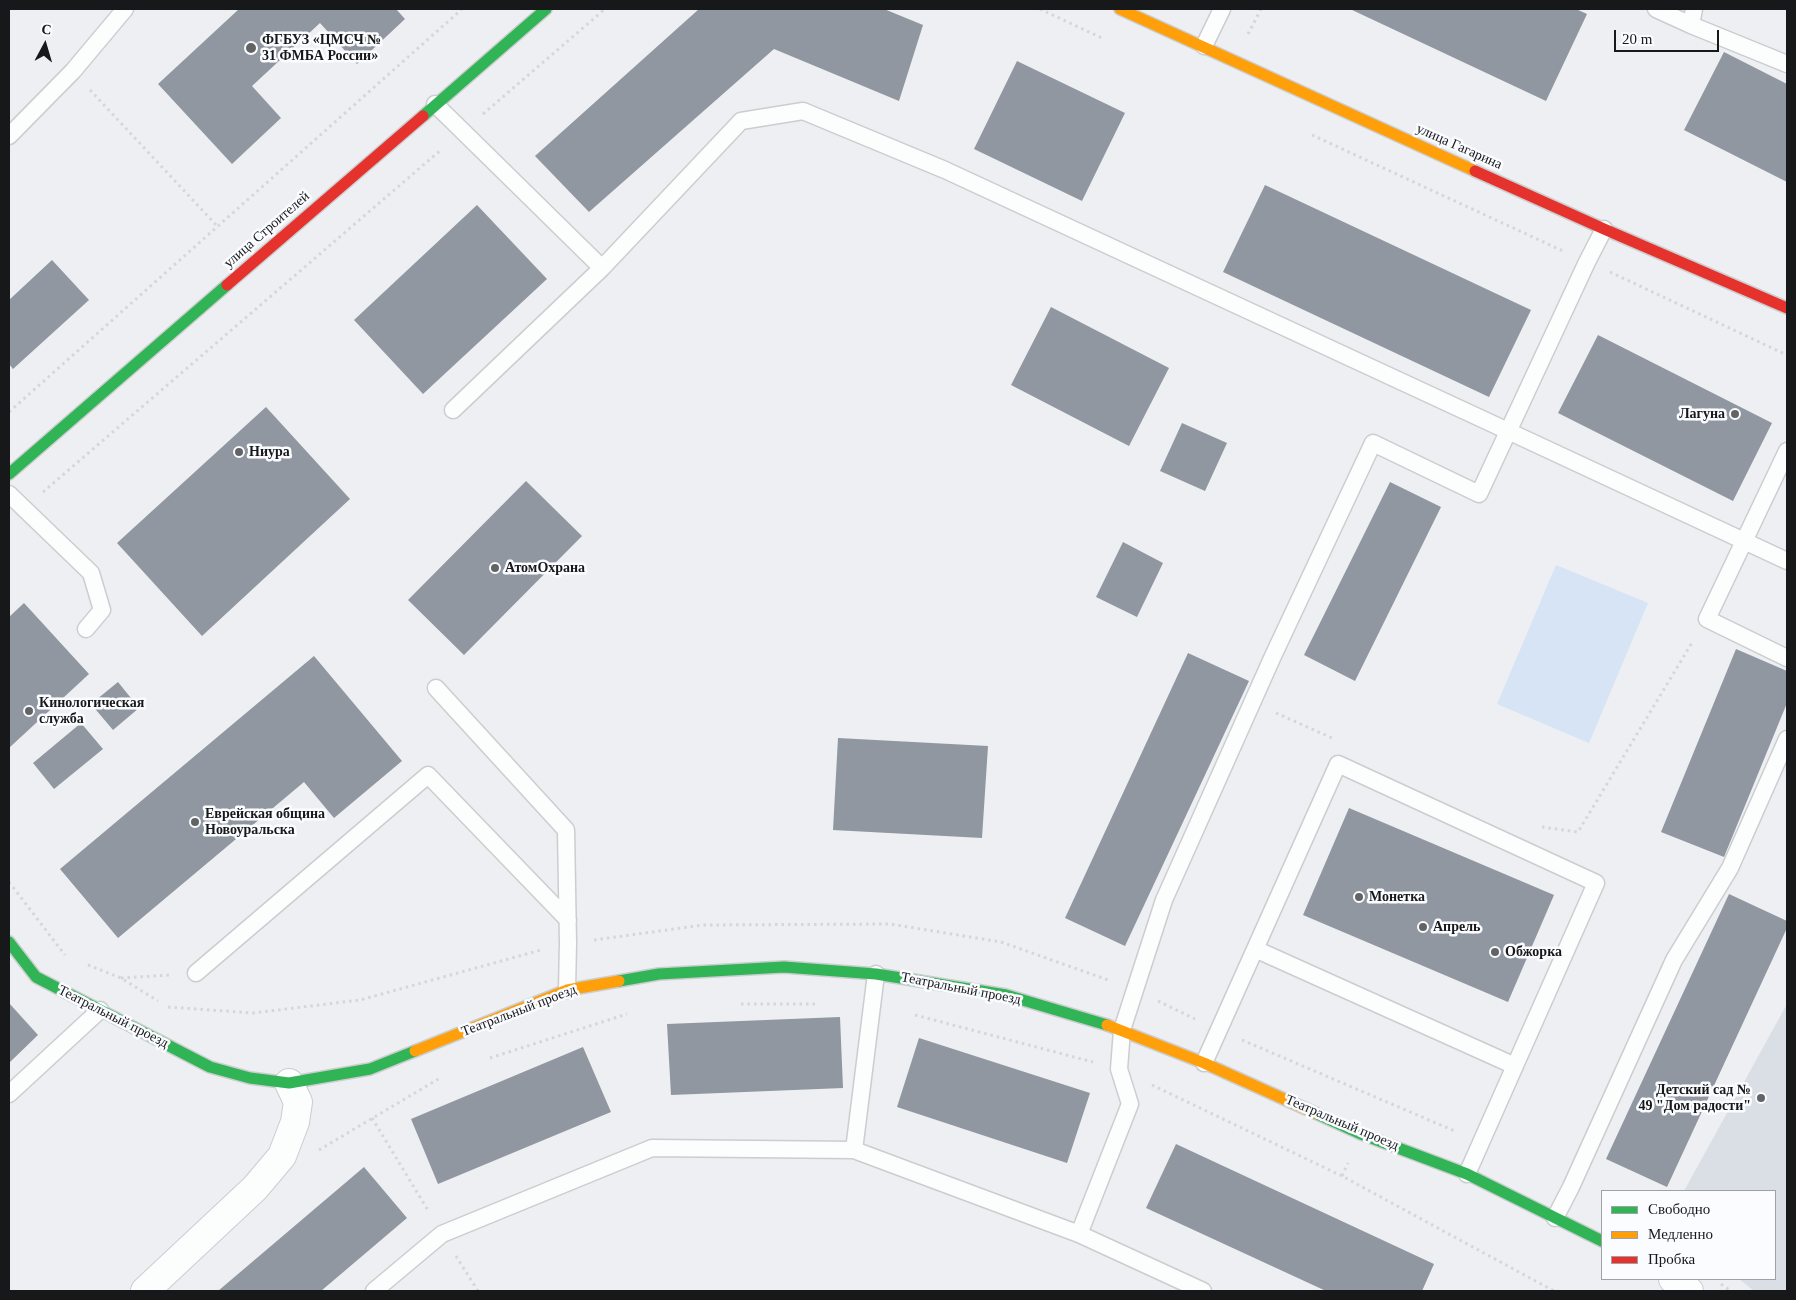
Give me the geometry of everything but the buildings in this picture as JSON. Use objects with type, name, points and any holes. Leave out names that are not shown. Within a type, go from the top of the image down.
[{"type":"street","name":"улица Строителей","points":[[9,474],[546,9]]},
{"type":"street","name":"улица Гагарина","points":[[1120,9],[1604,229],[1787,308]]},
{"type":"street","name":"Театральный проезд","points":[[9,942],[36,977],[210,1067],[250,1078],[289,1082],[370,1069],[567,990],[659,974],[784,967],[876,974],[1006,995],[1122,1030],[1204,1063],[1361,1134],[1466,1174],[1601,1241]]},
{"type":"street","points":[[145,1291],[255,1188],[282,1156],[295,1122],[298,1102],[289,1082]]},
{"type":"street","points":[[1674,1280],[1689,1291]]},
{"type":"lane","points":[[9,136],[73,71],[125,9]]},
{"type":"lane","points":[[1204,46],[1222,9]]},
{"type":"lane","points":[[1656,9],[1787,64]]},
{"type":"lane","points":[[1691,25],[1694,9]]},
{"type":"lane","points":[[436,104],[602,268]]},
{"type":"lane","points":[[453,410],[602,268],[741,121],[804,111],[945,170],[1787,561]]},
{"type":"lane","points":[[1079,1234],[1130,1104],[1119,1069],[1122,1030],[1164,900],[1252,703],[1373,444],[1480,494],[1508,430],[1604,229]]},
{"type":"lane","points":[[1787,451],[1707,619],[1787,658]]},
{"type":"lane","points":[[9,494],[91,573],[102,610],[86,629]]},
{"type":"lane","points":[[436,688],[566,830],[567,990]]},
{"type":"lane","points":[[1555,1218],[1572,1187],[1674,960],[1730,868],[1787,739]]},
{"type":"lane","points":[[1204,1063],[1338,764],[1596,883],[1466,1174]]},
{"type":"lane","points":[[196,973],[428,775],[568,920]]},
{"type":"lane","points":[[1255,949],[1515,1066]]},
{"type":"lane","points":[[854,1150],[876,974]]},
{"type":"lane","points":[[9,1094],[100,1010]]},
{"type":"lane","points":[[374,1291],[442,1234],[652,1148],[854,1150],[1079,1234],[1203,1291]]},
{"type":"path","points":[[9,412],[462,9]]},
{"type":"path","points":[[24,508],[605,9]]},
{"type":"path","points":[[1040,9],[1110,42]]},
{"type":"path","points":[[73,71],[218,226]]},
{"type":"path","points":[[1307,133],[1787,355]]},
{"type":"path","points":[[1536,826],[1578,832],[1707,619]]},
{"type":"path","points":[[1252,703],[1332,738]]},
{"type":"path","points":[[120,978],[196,973]]},
{"type":"path","points":[[736,1004],[824,1004]]},
{"type":"path","points":[[872,1004],[1119,1069],[1342,1176],[1554,1291]]},
{"type":"path","points":[[482,1061],[630,1013]]},
{"type":"path","points":[[314,1153],[446,1075]]},
{"type":"path","points":[[372,1118],[478,1291]]},
{"type":"shaded area","points":[[1556,565],[1648,603],[1589,743],[1497,704]]},
{"type":"shaded area","name":"Детский сад № 49 \"Дом радости\"","points":[[1787,1004],[1787,1291],[1754,1291],[1740,1280],[1776,1280],[1776,1190],[1685,1190]]},
{"type":"traffic: fast","points":[[423,116],[546,9]]},
{"type":"traffic: fast","points":[[9,474],[227,285]]},
{"type":"traffic: fast","points":[[9,942],[36,977],[210,1067],[250,1078],[289,1083],[370,1069],[415,1051]]},
{"type":"traffic: fast","points":[[619,981],[659,974],[784,967],[876,974],[1006,995],[1107,1025]]},
{"type":"traffic: fast","points":[[1315,1113],[1361,1134],[1467,1174],[1601,1241]]},
{"type":"traffic: slow","points":[[1120,9],[1475,171]]},
{"type":"traffic: slow","points":[[415,1051],[567,990],[619,981]]},
{"type":"traffic: slow","points":[[1107,1025],[1204,1063],[1315,1113]]},
{"type":"traffic: jam","points":[[227,285],[423,116]]},
{"type":"traffic: jam","points":[[1475,171],[1787,308]]},
{"type":"place","name":"ФГБУЗ «ЦМСЧ № 31 ФМБА России»","points":[[251,48]]},
{"type":"place","name":"Лагуна","points":[[1735,414]]},
{"type":"place","name":"Ниура","points":[[239,452]]},
{"type":"place","name":"АтомОхрана","points":[[495,568]]},
{"type":"place","name":"Кинологическая служба","points":[[29,711]]},
{"type":"place","name":"Еврейская община Новоуральска","points":[[195,822]]},
{"type":"place","name":"Монетка","points":[[1359,897]]},
{"type":"place","name":"Апрель","points":[[1423,927]]},
{"type":"place","name":"Обжорка","points":[[1495,952]]},
{"type":"place","name":"Детский сад № 49 \"Дом радости\"","points":[[1761,1098]]}]
